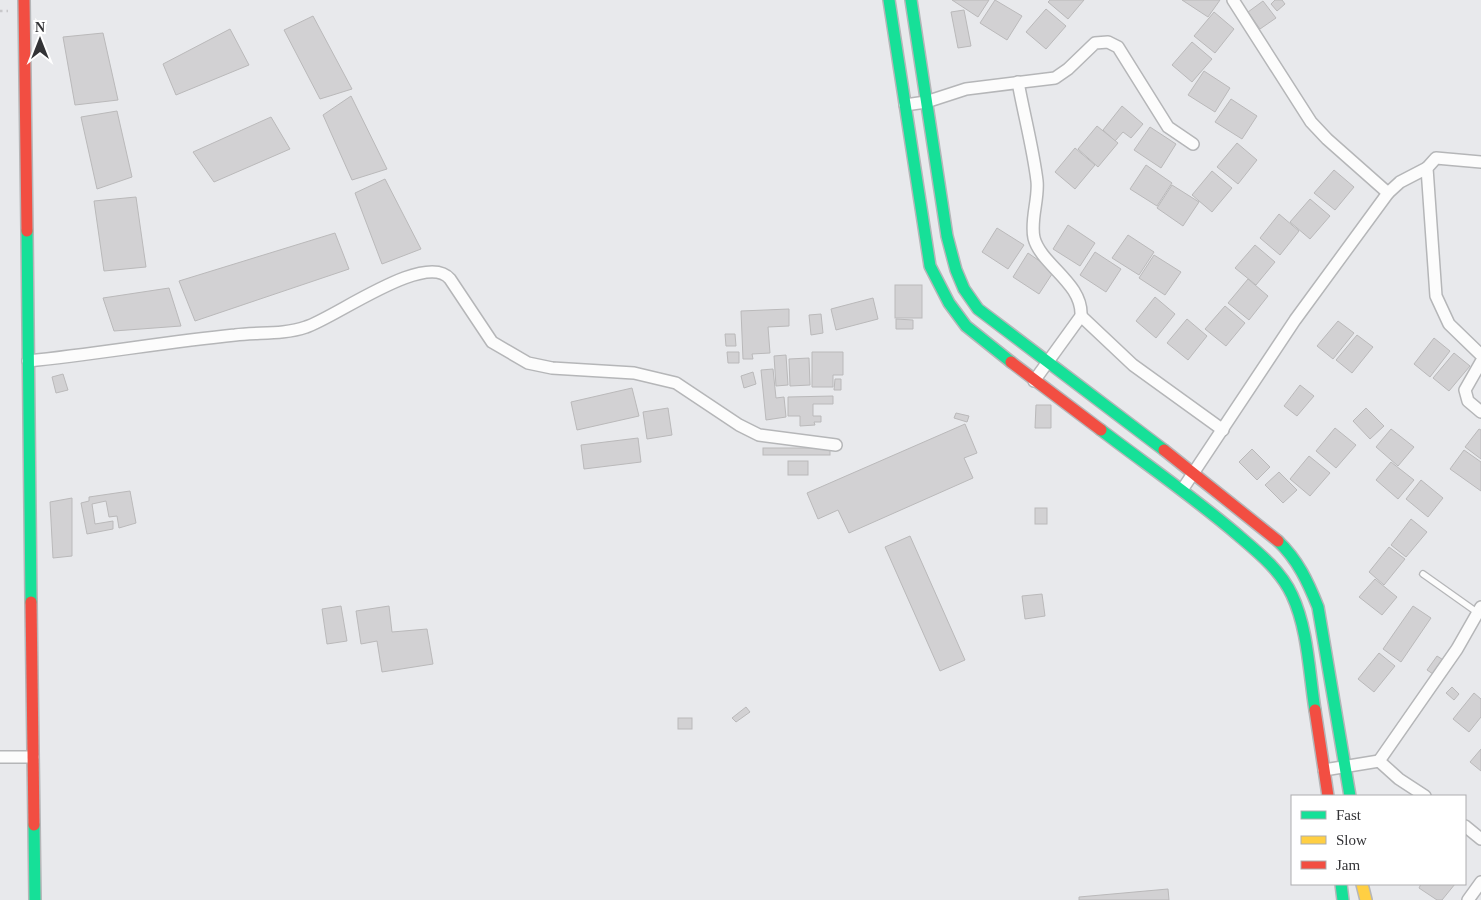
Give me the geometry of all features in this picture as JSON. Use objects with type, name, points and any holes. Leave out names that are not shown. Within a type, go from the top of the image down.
[{"type":"street","points":[[24,0],[35,900]]},
{"type":"street","points":[[889,0],[930,266],[949,303],[966,326],[1034,381],[1182,490],[1265,558],[1292,595],[1304,637],[1328,795]]},
{"type":"street","points":[[911,0],[947,236],[964,289],[978,309],[1195,473],[1266,530],[1292,554],[1306,578],[1318,607],[1350,795]]},
{"type":"street","points":[[1233,0],[1311,122],[1326,140],[1388,192]]},
{"type":"street","points":[[905,105],[926,102],[966,89],[1055,78],[1068,70],[1095,44],[1108,42],[1118,48],[1168,128],[1193,144]]},
{"type":"street","points":[[1018,82],[1037,182],[1034,238],[1039,248],[1076,295],[1081,309],[1081,316],[1034,381]]},
{"type":"street","points":[[1182,490],[1296,320],[1388,192],[1400,182],[1427,168],[1436,158],[1481,162]]},
{"type":"street","points":[[1427,168],[1436,296],[1450,324],[1481,355]]},
{"type":"street","points":[[28,361],[235,335],[291,331],[307,327],[328,318],[399,280],[438,272],[446,274],[450,279],[492,342],[528,363],[552,368],[634,373],[676,383],[739,425],[759,435],[836,445]]},
{"type":"street","points":[[1081,316],[1133,365],[1223,430]]},
{"type":"street","points":[[1481,362],[1465,390],[1468,401],[1481,412]]},
{"type":"street","points":[[1324,770],[1379,761],[1457,649],[1480,612]]},
{"type":"street","points":[[0,757],[34,756]]},
{"type":"street","points":[[1379,761],[1424,795]]},
{"type":"street","points":[[1466,827],[1481,839]]},
{"type":"street","points":[[1468,900],[1481,882]]},
{"type":"street","points":[[1341,885],[1344,900]]},
{"type":"street","points":[[1362,885],[1366,900]]},
{"type":"lane","points":[[1423,574],[1480,612]]},
{"type":"building","points":[[952,0],[989,0],[978,17]]},
{"type":"building","points":[[995,0],[1022,16],[1007,40],[980,23]]},
{"type":"building","points":[[1050,0],[1084,0],[1068,19],[1048,2]]},
{"type":"building","points":[[1182,0],[1220,0],[1208,17]]},
{"type":"building","points":[[1275,0],[1282,0],[1285,4],[1277,11],[1271,4]]},
{"type":"building","points":[[1263,1],[1276,18],[1260,29],[1248,12]]},
{"type":"building","points":[[1046,9],[1066,26],[1046,49],[1026,32]]},
{"type":"building","points":[[964,10],[971,46],[958,48],[951,12]]},
{"type":"building","points":[[1214,12],[1234,29],[1215,53],[1194,36]]},
{"type":"building","points":[[313,16],[352,89],[320,99],[284,30]]},
{"type":"building","points":[[230,29],[249,65],[176,95],[163,64]]},
{"type":"building","points":[[103,33],[118,100],[75,105],[63,37]]},
{"type":"building","points":[[1192,42],[1212,59],[1192,82],[1172,65]]},
{"type":"building","points":[[1204,71],[1230,88],[1215,112],[1188,95]]},
{"type":"building","points":[[351,96],[387,169],[352,180],[323,115]]},
{"type":"building","points":[[1231,99],[1257,116],[1242,139],[1215,122]]},
{"type":"building","points":[[1122,106],[1143,124],[1131,138],[1123,132],[1115,141],[1103,130]]},
{"type":"building","points":[[117,111],[132,177],[97,189],[81,117]]},
{"type":"building","points":[[271,117],[290,149],[214,182],[193,152]]},
{"type":"building","points":[[1097,126],[1118,143],[1098,167],[1078,149]]},
{"type":"building","points":[[1150,127],[1176,144],[1161,168],[1134,150]]},
{"type":"building","points":[[1237,143],[1257,160],[1238,184],[1217,167]]},
{"type":"building","points":[[1075,148],[1095,165],[1075,189],[1055,172]]},
{"type":"building","points":[[1146,165],[1172,183],[1157,206],[1130,189]]},
{"type":"building","points":[[1334,170],[1354,187],[1335,210],[1314,193]]},
{"type":"building","points":[[1212,171],[1232,188],[1212,212],[1192,195]]},
{"type":"building","points":[[385,179],[421,249],[382,264],[355,193]]},
{"type":"building","points":[[1172,185],[1199,202],[1183,226],[1157,208]]},
{"type":"building","points":[[136,197],[146,267],[104,271],[94,201]]},
{"type":"building","points":[[1310,199],[1330,216],[1310,239],[1290,222]]},
{"type":"building","points":[[1279,214],[1299,231],[1280,255],[1260,238]]},
{"type":"building","points":[[1068,225],[1095,243],[1080,266],[1053,249]]},
{"type":"building","points":[[997,228],[1024,245],[1008,269],[982,252]]},
{"type":"building","points":[[335,233],[349,269],[195,321],[179,281]]},
{"type":"building","points":[[1128,235],[1154,252],[1139,275],[1112,258]]},
{"type":"building","points":[[1255,245],[1275,262],[1256,285],[1235,268]]},
{"type":"building","points":[[1095,252],[1121,269],[1106,292],[1080,275]]},
{"type":"building","points":[[1028,253],[1054,271],[1039,294],[1013,277]]},
{"type":"building","points":[[1154,255],[1181,272],[1165,295],[1139,278]]},
{"type":"building","points":[[1248,279],[1268,296],[1249,320],[1228,303]]},
{"type":"building","points":[[895,285],[922,285],[922,318],[895,318]]},
{"type":"building","points":[[169,288],[181,326],[114,331],[103,298]]},
{"type":"building","points":[[1155,297],[1175,314],[1156,338],[1136,321]]},
{"type":"building","points":[[873,298],[878,319],[836,330],[831,309]]},
{"type":"building","points":[[1225,306],[1245,323],[1226,346],[1205,329]]},
{"type":"building","points":[[789,309],[789,326],[768,327],[770,353],[752,354],[753,359],[743,359],[741,311]]},
{"type":"building","points":[[821,314],[823,333],[811,335],[809,315]]},
{"type":"building","points":[[896,319],[913,320],[913,329],[896,329]]},
{"type":"building","points":[[1187,319],[1207,336],[1188,360],[1167,343]]},
{"type":"building","points":[[1338,321],[1354,333],[1333,359],[1317,346]]},
{"type":"building","points":[[725,334],[735,334],[736,346],[726,346]]},
{"type":"building","points":[[1357,335],[1373,347],[1352,373],[1336,360]]},
{"type":"building","points":[[1434,338],[1450,351],[1430,377],[1414,364]]},
{"type":"building","points":[[727,352],[739,352],[739,363],[728,363]]},
{"type":"building","points":[[812,352],[843,352],[843,375],[833,375],[833,387],[812,387]]},
{"type":"building","points":[[1454,353],[1470,366],[1449,391],[1433,378]]},
{"type":"building","points":[[786,355],[788,385],[776,386],[774,356]]},
{"type":"building","points":[[809,358],[810,385],[790,386],[789,359]]},
{"type":"building","points":[[773,369],[776,398],[784,397],[786,417],[766,420],[761,370]]},
{"type":"building","points":[[753,372],[756,384],[744,388],[741,376]]},
{"type":"building","points":[[63,374],[68,390],[56,393],[52,377]]},
{"type":"building","points":[[835,379],[841,379],[841,390],[834,390]]},
{"type":"building","points":[[1300,385],[1314,396],[1297,416],[1284,406]]},
{"type":"building","points":[[632,388],[639,416],[577,430],[571,402]]},
{"type":"building","points":[[833,396],[833,404],[813,404],[813,416],[821,416],[821,422],[814,422],[815,425],[800,426],[800,416],[788,416],[788,397]]},
{"type":"building","points":[[1036,405],[1051,405],[1051,428],[1035,428]]},
{"type":"building","points":[[668,408],[672,435],[647,439],[643,412]]},
{"type":"building","points":[[1366,408],[1384,426],[1370,439],[1353,421]]},
{"type":"building","points":[[956,413],[969,416],[967,422],[954,418]]},
{"type":"building","points":[[965,424],[977,453],[964,458],[973,478],[849,533],[838,510],[818,519],[807,493]]},
{"type":"building","points":[[1335,428],[1356,445],[1336,468],[1316,451]]},
{"type":"building","points":[[1391,429],[1414,447],[1398,466],[1376,447]]},
{"type":"building","points":[[1479,429],[1481,430],[1481,459],[1465,447]]},
{"type":"building","points":[[638,438],[641,462],[584,469],[581,445]]},
{"type":"building","points":[[763,448],[830,448],[830,455],[763,455]]},
{"type":"building","points":[[1252,449],[1270,467],[1257,480],[1239,462]]},
{"type":"building","points":[[1464,450],[1481,462],[1481,491],[1450,469]]},
{"type":"building","points":[[1309,456],[1330,473],[1310,496],[1290,479]]},
{"type":"building","points":[[788,461],[808,461],[808,475],[788,475]]},
{"type":"building","points":[[1391,462],[1414,480],[1398,499],[1376,480]]},
{"type":"building","points":[[1279,472],[1297,490],[1283,503],[1265,485]]},
{"type":"building","points":[[1421,480],[1443,498],[1428,517],[1406,499]]},
{"type":"building","points":[[130,491],[136,523],[119,528],[117,516],[109,517],[106,501],[92,504],[95,524],[113,521],[113,529],[87,534],[81,503],[89,501],[89,497]]},
{"type":"building","points":[[72,498],[72,556],[53,558],[50,502]]},
{"type":"building","points":[[1035,508],[1047,508],[1047,524],[1035,524]]},
{"type":"building","points":[[1411,519],[1427,532],[1406,557],[1391,545]]},
{"type":"building","points":[[910,536],[965,660],[940,671],[885,547]]},
{"type":"building","points":[[1389,547],[1405,559],[1384,585],[1369,572]]},
{"type":"building","points":[[1375,579],[1397,597],[1382,615],[1359,597]]},
{"type":"building","points":[[1042,594],[1045,616],[1025,619],[1022,596]]},
{"type":"building","points":[[341,606],[347,641],[327,644],[322,609]]},
{"type":"building","points":[[389,606],[392,632],[427,629],[433,664],[382,672],[377,641],[361,644],[356,611]]},
{"type":"building","points":[[1413,606],[1431,618],[1401,662],[1383,649]]},
{"type":"building","points":[[1379,653],[1395,666],[1374,692],[1358,679]]},
{"type":"building","points":[[1437,656],[1445,661],[1436,676],[1427,670]]},
{"type":"building","points":[[1452,687],[1459,694],[1454,700],[1446,693]]},
{"type":"building","points":[[1474,693],[1481,699],[1481,717],[1469,732],[1453,719]]},
{"type":"building","points":[[746,707],[750,712],[736,722],[732,718]]},
{"type":"building","points":[[678,718],[692,718],[692,729],[678,729]]},
{"type":"building","points":[[1481,749],[1481,771],[1470,762]]},
{"type":"building","points":[[1420,885],[1454,885],[1442,900],[1437,900],[1419,888]]},
{"type":"building","points":[[1168,889],[1169,900],[1079,900],[1079,897]]},
{"type":"traffic: fast","points":[[889,0],[930,266],[949,303],[966,326],[1011,362]]},
{"type":"traffic: fast","points":[[911,0],[947,236],[956,270],[964,289],[978,309],[1164,450]]},
{"type":"traffic: fast","points":[[27,231],[31,602]]},
{"type":"traffic: fast","points":[[1101,430],[1222,522],[1276,570],[1292,595],[1302,622],[1315,710]]},
{"type":"traffic: fast","points":[[1278,541],[1302,572],[1318,607],[1350,795]]},
{"type":"traffic: fast","points":[[34,825],[35,900]]},
{"type":"traffic: fast","points":[[1341,885],[1343,900]]},
{"type":"traffic: slow","points":[[1362,885],[1366,900]]},
{"type":"traffic: jam","points":[[24,0],[27,231]]},
{"type":"traffic: jam","points":[[1011,362],[1101,430]]},
{"type":"traffic: jam","points":[[1164,450],[1278,541]]},
{"type":"traffic: jam","points":[[31,602],[34,825]]},
{"type":"traffic: jam","points":[[1315,710],[1328,795]]}]
